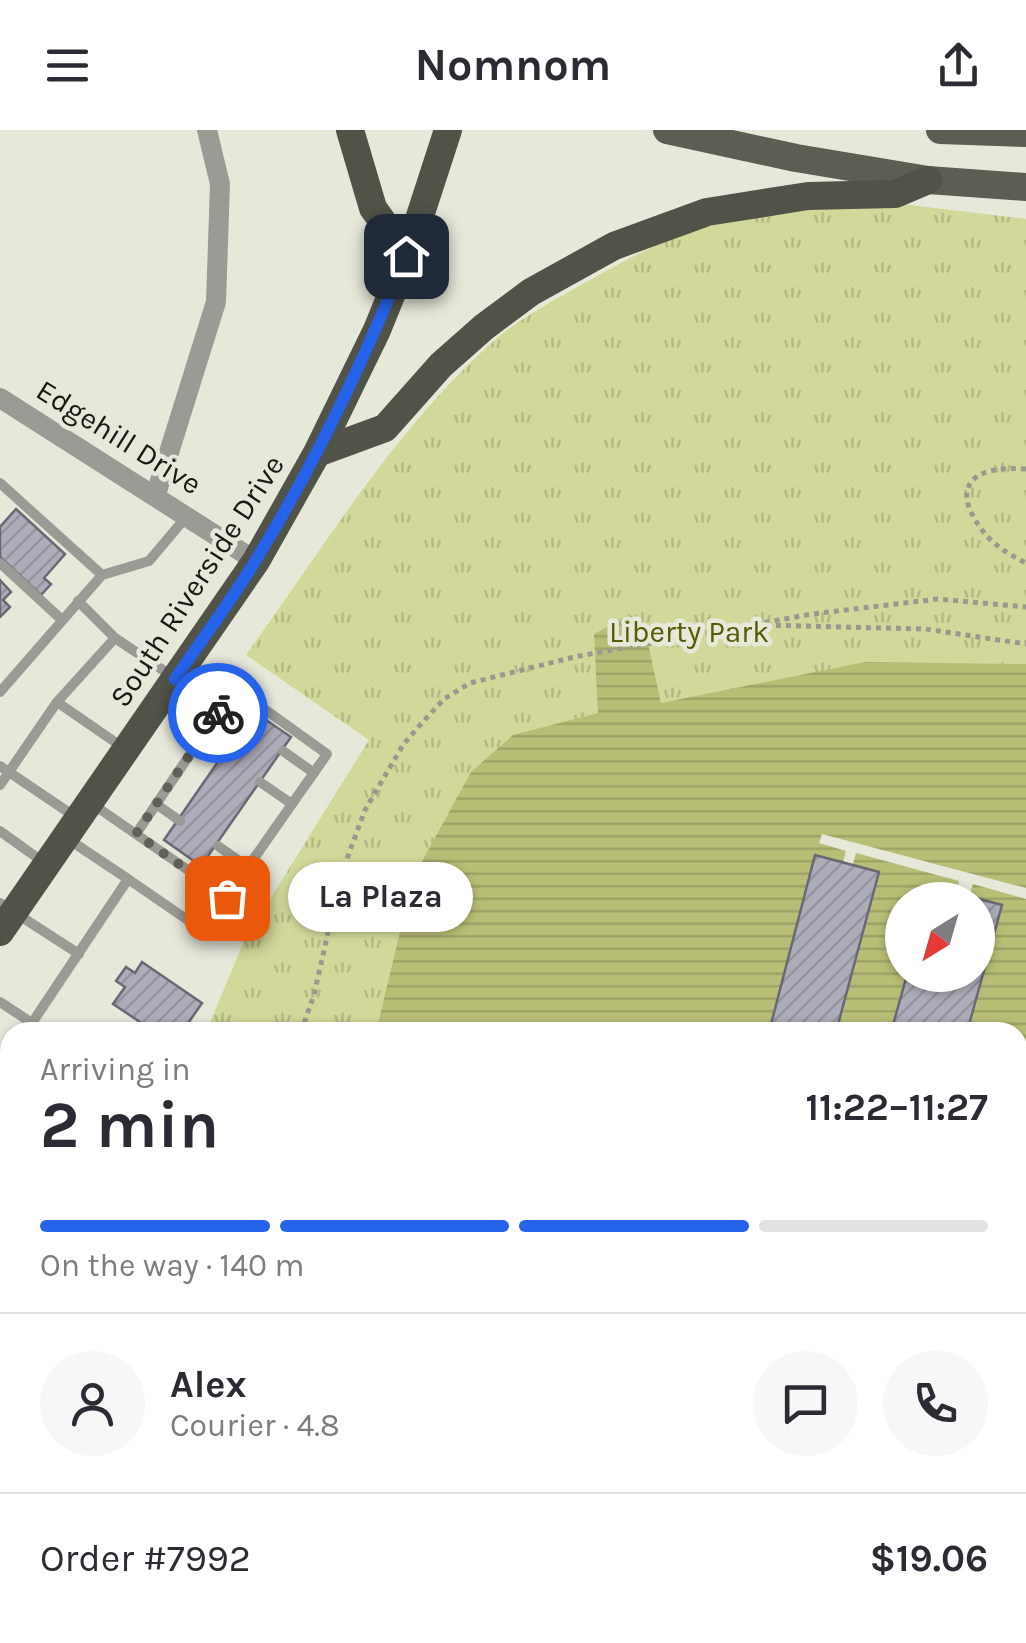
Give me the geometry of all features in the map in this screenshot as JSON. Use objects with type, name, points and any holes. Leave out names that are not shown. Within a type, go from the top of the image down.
[{"type":"highway","points":[[350,130],[373,208],[406,256]]},
{"type":"highway","name":"South Riverside Drive","points":[[5,916],[47,864],[256,560],[317,453],[377,330],[448,130]]},
{"type":"highway","points":[[317,453],[385,428],[441,365],[484,327],[531,292],[614,246],[707,212],[808,196],[895,194],[928,180]]},
{"type":"main road","points":[[668,130],[712,142],[928,180],[1026,187]]},
{"type":"main road","points":[[940,130],[1014,132]]},
{"type":"street","points":[[156,494],[216,302],[220,184],[207,130]]},
{"type":"street","name":"Edgehill Drive","points":[[0,398],[256,560]]},
{"type":"lane","points":[[0,483],[102,575]]},
{"type":"lane","points":[[0,692],[102,575],[149,561],[188,515]]},
{"type":"lane","points":[[0,563],[61,618]]},
{"type":"lane","points":[[78,601],[115,638],[245,725]]},
{"type":"lane","points":[[0,785],[5,769],[56,702],[115,638]]},
{"type":"lane","points":[[78,819],[136,834],[227,898],[326,754],[235,688],[136,834]]},
{"type":"lane","points":[[56,702],[126,750]]},
{"type":"lane","points":[[200,740],[223,756]]},
{"type":"lane","points":[[283,752],[314,773]]},
{"type":"lane","points":[[5,769],[78,819],[128,879],[208,934]]},
{"type":"lane","points":[[260,782],[292,804]]},
{"type":"lane","points":[[156,804],[180,820]]},
{"type":"lane","points":[[0,831],[47,864]]},
{"type":"lane","points":[[218,846],[248,867]]},
{"type":"lane","points":[[33,1022],[128,879]]},
{"type":"lane","points":[[5,916],[79,954]]},
{"type":"lane","points":[[0,1002],[22,1022]]},
{"type":"path","points":[[1026,469],[1002,467],[981,472],[969,486],[968,495],[981,530],[1026,563]]},
{"type":"path","points":[[305,1022],[341,875],[356,834],[403,745],[444,699],[470,683],[574,656],[758,624],[938,599],[1026,607]]},
{"type":"path","points":[[758,624],[926,629],[1026,644]]},
{"type":"green space","name":"Liberty Park","points":[[814,203],[894,203],[1026,219],[1026,1022],[210,1022],[244,941],[369,740],[246,655],[394,449],[460,373],[496,339],[536,311],[629,259],[668,240],[714,225]]},
{"type":"shaded area","points":[[630,614],[645,630],[661,703],[865,662],[1026,664],[1026,1022],[378,1022],[413,878],[471,772],[513,735],[598,713],[594,634]]},
{"type":"pier","points":[[822,834],[1026,888],[1026,899],[995,890],[995,882],[959,882],[856,853],[812,1022],[802,1022],[846,851],[819,843]]},
{"type":"building","points":[[16,509],[65,554],[44,578],[51,584],[41,595],[0,557],[0,527]]},
{"type":"building","points":[[0,580],[11,592],[3,600],[10,607],[0,617]]},
{"type":"building","points":[[253,711],[291,737],[201,866],[164,840]]},
{"type":"building","points":[[815,855],[879,872],[839,1022],[772,1022]]},
{"type":"building","points":[[995,903],[1002,905],[995,930]]},
{"type":"building","points":[[142,962],[202,1003],[189,1022],[140,1022],[113,1004],[125,987],[116,981],[126,967],[135,973]]},
{"type":"building","points":[[902,992],[978,992],[970,1022],[894,1022]]},
{"type":"way so far","points":[[218,713],[136,834],[227,898]]},
{"type":"place","name":"La Plaza","points":[[227,898]]},
{"type":"route","points":[[218,713],[221,708],[175,679],[256,560],[317,453],[377,330],[406,256]]}]
